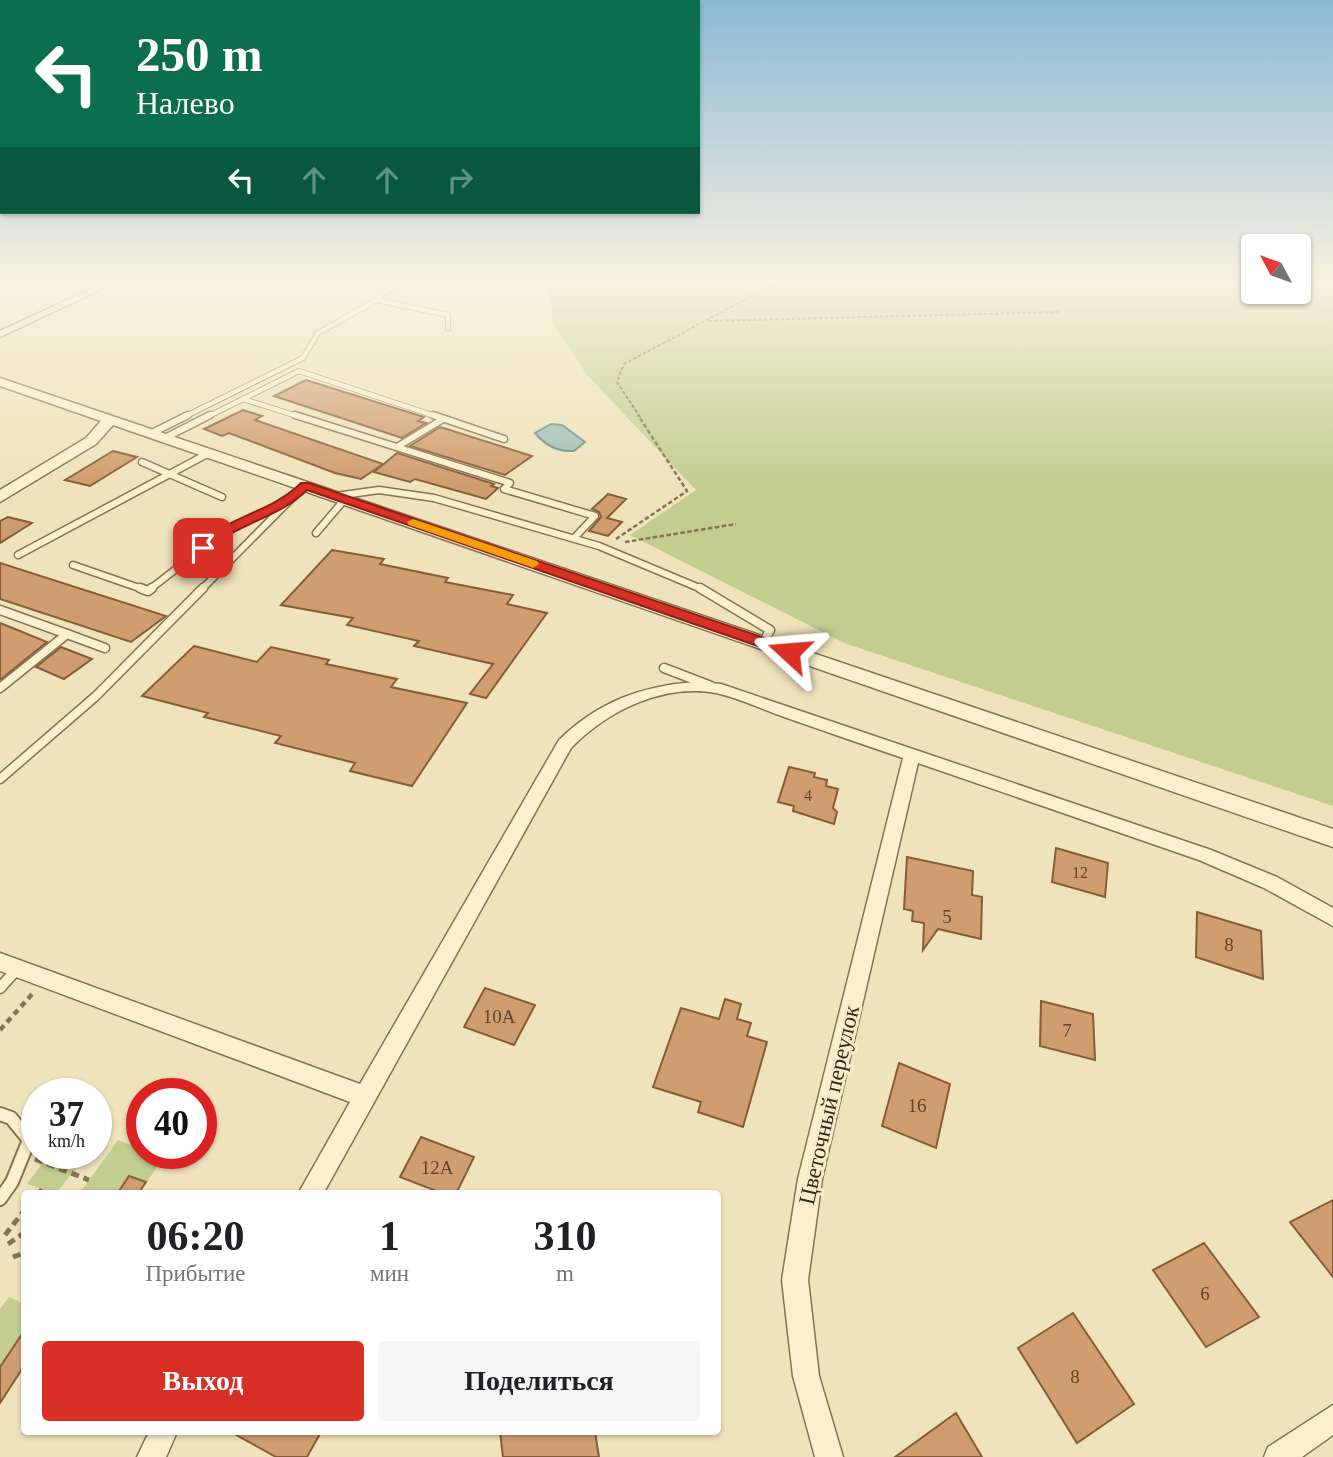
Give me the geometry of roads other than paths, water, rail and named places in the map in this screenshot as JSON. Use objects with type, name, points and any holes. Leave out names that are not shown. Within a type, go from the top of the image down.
[{"type":"street","points":[[0,382],[1333,838]]},
{"type":"street","points":[[0,497],[91,441],[111,419]]},
{"type":"street","points":[[312,1190],[363,1096],[565,744],[589,719],[629,699],[675,688],[716,688],[1205,855],[1264,878],[1333,918]]},
{"type":"street","name":"Цветочный переулок","points":[[830,1457],[806,1376],[795,1279],[813,1166],[912,755]]},
{"type":"street","points":[[9,965],[363,1096]]},
{"type":"street","points":[[1278,1457],[1333,1419]]},
{"type":"street","points":[[151,1457],[162,1435]]},
{"type":"lane","points":[[159,435],[303,358],[308,349]]},
{"type":"lane","points":[[159,435],[243,399],[299,371],[504,439]]},
{"type":"lane","points":[[243,399],[510,483],[504,489],[595,516],[576,536]]},
{"type":"lane","points":[[397,447],[443,419]]},
{"type":"lane","points":[[18,555],[209,453]]},
{"type":"lane","points":[[142,463],[222,497]]},
{"type":"lane","points":[[0,779],[96,696],[305,485]]},
{"type":"lane","points":[[316,533],[341,498],[378,490],[414,493],[605,546],[682,580],[748,614],[770,629],[763,643]]},
{"type":"lane","points":[[73,565],[148,591],[221,534],[290,500]]},
{"type":"lane","points":[[0,610],[105,648]]},
{"type":"lane","points":[[0,688],[67,634]]},
{"type":"lane","points":[[664,668],[716,688]]},
{"type":"lane","points":[[0,988],[9,965]]},
{"type":"lane","points":[[0,1114],[11,1118],[30,1140],[12,1182],[0,1199]]},
{"type":"water","points":[[551,424],[562,425],[585,442],[574,451],[553,447],[535,433]]}]
